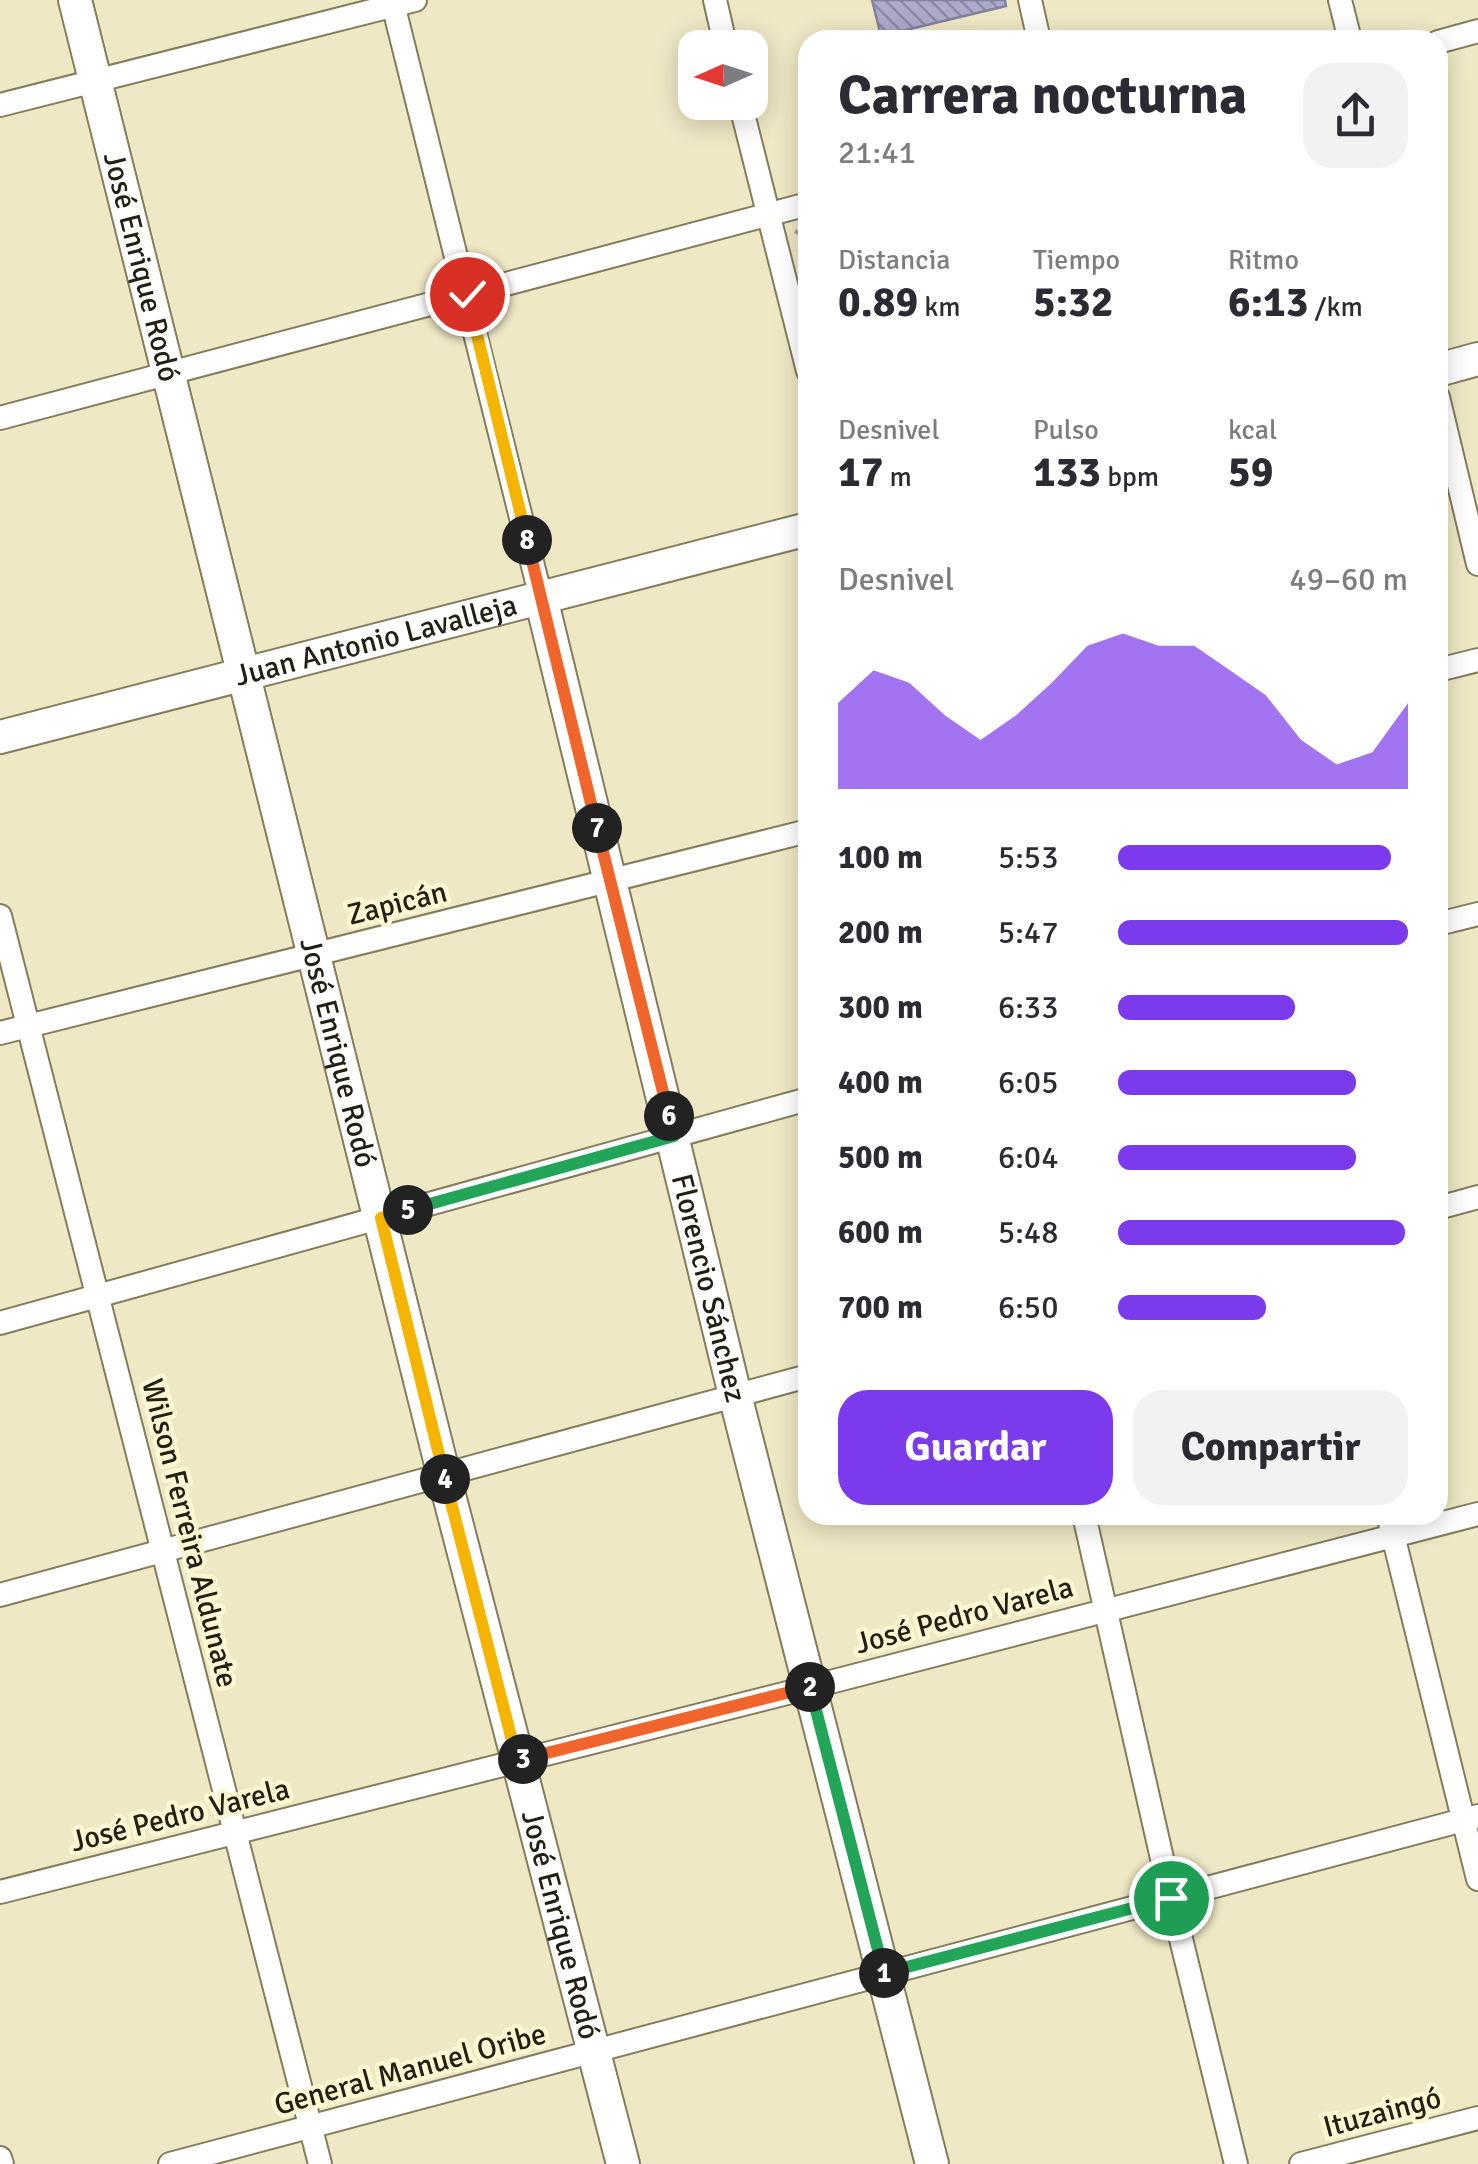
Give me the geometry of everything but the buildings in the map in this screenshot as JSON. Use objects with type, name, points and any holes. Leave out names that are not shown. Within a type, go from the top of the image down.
[{"type":"street","name":"José Enrique Rodó","points":[[75,0],[444,1476],[622,2164]]},
{"type":"street","points":[[714,0],[722,30]]},
{"type":"street","points":[[1030,0],[1038,30]]},
{"type":"street","points":[[1340,0],[1348,30]]},
{"type":"street","points":[[0,105],[400,2]]},
{"type":"street","name":"Florencio Sánchez","points":[[400,2],[467,294],[735,1395],[932,2164]]},
{"type":"street","points":[[1448,39],[1478,31]]},
{"type":"street","points":[[744,120],[798,332]]},
{"type":"street","points":[[0,418],[798,206]]},
{"type":"street","points":[[1448,367],[1478,359]]},
{"type":"street","points":[[1448,439],[1478,564]]},
{"type":"street","name":"Juan Antonio Lavalleja","points":[[0,737],[798,533]]},
{"type":"street","points":[[1448,668],[1478,660]]},
{"type":"street","name":"Zapicán","points":[[0,1033],[798,834]]},
{"type":"street","points":[[1448,922],[1478,914]]},
{"type":"street","name":"Wilson Ferreira Aldunate","points":[[0,916],[320,2164]]},
{"type":"street","points":[[0,1323],[798,1103]]},
{"type":"street","points":[[1448,1206],[1478,1198]]},
{"type":"street","points":[[0,1596],[798,1379]]},
{"type":"street","name":"José Pedro Varela","points":[[1448,1518],[1478,1514]]},
{"type":"street","points":[[1086,1525],[1236,2164]]},
{"type":"street","points":[[1391,1525],[1470,1818],[1478,1879]]},
{"type":"street","name":"José Pedro Varela","points":[[0,1892],[811,1687],[1106,1609],[1391,1525]]},
{"type":"street","name":"General Manuel Oribe","points":[[170,2164],[1470,1818]]},
{"type":"street","name":"Ituzaingó","points":[[1301,2164],[1478,2118]]},
{"type":"route","points":[[467,294],[674,1136],[381,1218],[517,1760],[811,1687],[883,1974],[1171,1898]]}]
